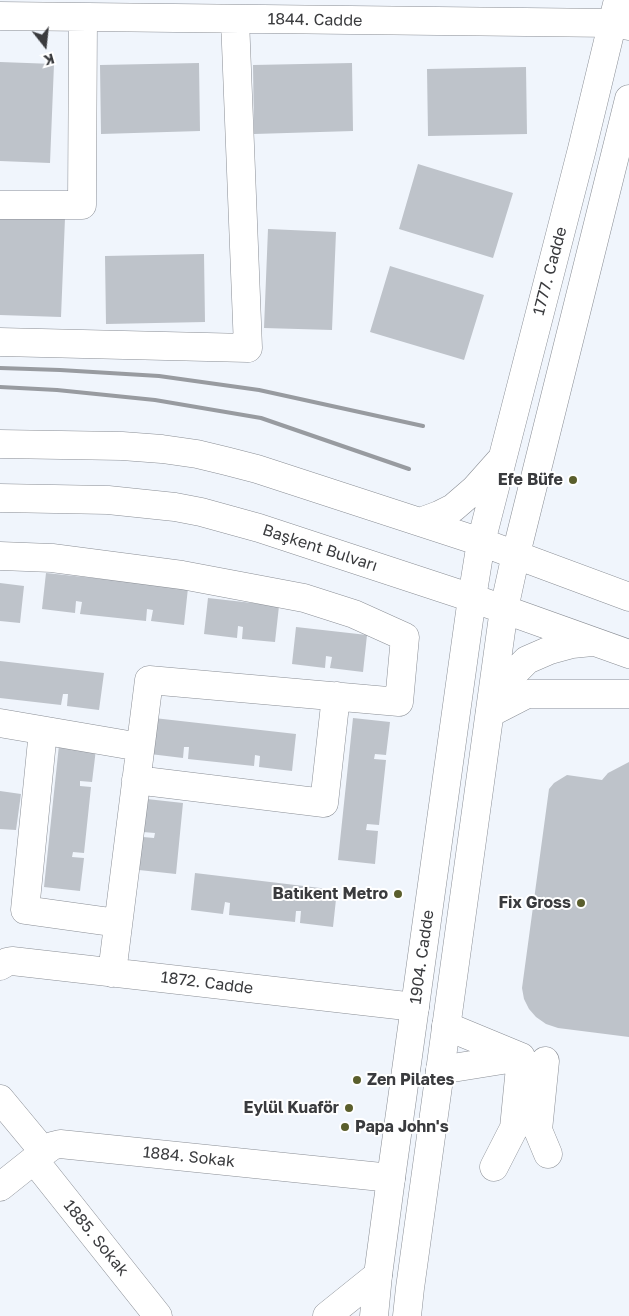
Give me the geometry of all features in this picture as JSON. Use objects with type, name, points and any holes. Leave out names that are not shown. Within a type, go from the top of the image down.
[{"type":"main road","name":"1844. Cadde","points":[[0,16],[235,19],[620,16]]},
{"type":"main road","name":"1777. Cadde","points":[[481,542],[582,149],[620,16]]},
{"type":"main road","points":[[0,205],[82,205],[83,17]]},
{"type":"main road","points":[[0,342],[248,348],[235,19]]},
{"type":"main road","points":[[516,554],[629,100]]},
{"type":"main road","points":[[0,444],[122,446],[197,454],[257,469],[481,542],[629,597]]},
{"type":"main road","points":[[420,522],[453,508],[476,489],[502,459]]},
{"type":"main road","name":"Başkent Bulvarı","points":[[0,498],[108,500],[175,507],[201,512],[259,528],[472,598],[629,654]]},
{"type":"main road","name":"1904. Cadde","points":[[374,1316],[391,1178],[481,542]]},
{"type":"main road","name":"1904. Cadde","points":[[407,1316],[504,609],[516,554]]},
{"type":"main road","points":[[0,556],[52,558],[182,575],[294,596],[354,614],[405,637],[399,702],[149,680],[112,973]]},
{"type":"main road","points":[[490,713],[504,686],[528,660],[550,650],[572,644],[595,642]]},
{"type":"main road","points":[[490,713],[527,694],[629,694]]},
{"type":"main road","points":[[136,780],[324,803],[336,696]]},
{"type":"main road","points":[[490,713],[529,706],[629,707]]},
{"type":"main road","points":[[0,723],[140,747]]},
{"type":"main road","points":[[43,730],[25,910],[118,923]]},
{"type":"main road","name":"1872. Cadde","points":[[2,960],[415,1007]]},
{"type":"main road","points":[[446,1026],[533,1059]]},
{"type":"main road","points":[[440,1070],[533,1059]]},
{"type":"main road","points":[[533,1059],[538,1130],[548,1154]]},
{"type":"main road","points":[[494,1167],[514,1128],[533,1059]]},
{"type":"main road","name":"1885. Sokak","points":[[0,1099],[39,1156],[158,1316]]},
{"type":"main road","name":"1884. Sokak","points":[[0,1187],[52,1146],[60,1144],[391,1178]]},
{"type":"main road","points":[[327,1316],[378,1275]]},
{"type":"building","points":[[0,62],[54,64],[50,163],[0,161]]},
{"type":"building","points":[[199,63],[200,131],[101,134],[100,65]]},
{"type":"building","points":[[352,63],[353,131],[254,134],[253,65]]},
{"type":"building","points":[[526,67],[527,134],[428,136],[427,69]]},
{"type":"building","points":[[418,164],[513,193],[493,258],[399,229]]},
{"type":"building","points":[[0,216],[65,218],[61,317],[0,315]]},
{"type":"building","points":[[268,229],[336,232],[332,330],[264,328]]},
{"type":"building","points":[[204,254],[205,322],[106,324],[105,256]]},
{"type":"building","points":[[390,266],[484,295],[464,360],[370,332]]},
{"type":"building","points":[[46,573],[188,588],[184,625],[151,621],[153,610],[147,609],[146,621],[80,614],[82,602],[76,601],[75,613],[42,609]]},
{"type":"building","points":[[0,583],[24,586],[20,623],[0,621]]},
{"type":"building","points":[[208,598],[279,606],[275,642],[242,639],[243,627],[238,626],[237,638],[204,634]]},
{"type":"building","points":[[296,627],[367,635],[363,672],[330,668],[332,657],[326,656],[325,668],[292,664]]},
{"type":"building","points":[[0,661],[104,673],[99,710],[67,706],[68,694],[63,694],[61,705],[0,698]]},
{"type":"building","points":[[154,718],[296,734],[292,771],[259,767],[260,756],[255,755],[254,766],[188,759],[189,747],[184,747],[183,758],[150,754]]},
{"type":"building","points":[[353,718],[390,722],[386,755],[375,754],[374,759],[386,760],[379,825],[367,824],[366,830],[378,831],[375,864],[338,860]]},
{"type":"building","points":[[59,745],[96,749],[92,782],[80,781],[80,786],[91,787],[84,853],[73,852],[72,857],[84,858],[80,891],[44,887]]},
{"type":"building","name":"Fix Gross","points":[[629,762],[629,1037],[558,1028],[546,1024],[536,1017],[524,999],[522,988],[549,789],[554,783],[567,775],[602,780],[608,773]]},
{"type":"building","points":[[0,791],[21,794],[16,830],[0,829]]},
{"type":"building","points":[[147,799],[183,803],[176,874],[139,870],[143,837],[154,838],[155,833],[143,832]]},
{"type":"building","points":[[195,873],[337,890],[333,927],[300,923],[301,911],[296,911],[295,922],[229,915],[230,903],[225,902],[223,914],[191,910]]},
{"type":"railway","points":[[0,368],[159,376],[259,390],[423,426]]},
{"type":"railway","points":[[0,387],[57,390],[155,400],[261,418],[409,469]]},
{"type":"place","name":"Efe Büfe","points":[[573,480]]},
{"type":"place","name":"Batıkent Metro","points":[[398,894]]},
{"type":"place","name":"Fix Gross","points":[[581,903]]},
{"type":"place","name":"Zen Pilates","points":[[357,1080]]},
{"type":"place","name":"Eylül Kuaför","points":[[349,1108]]},
{"type":"place","name":"Papa John's","points":[[345,1127]]}]
